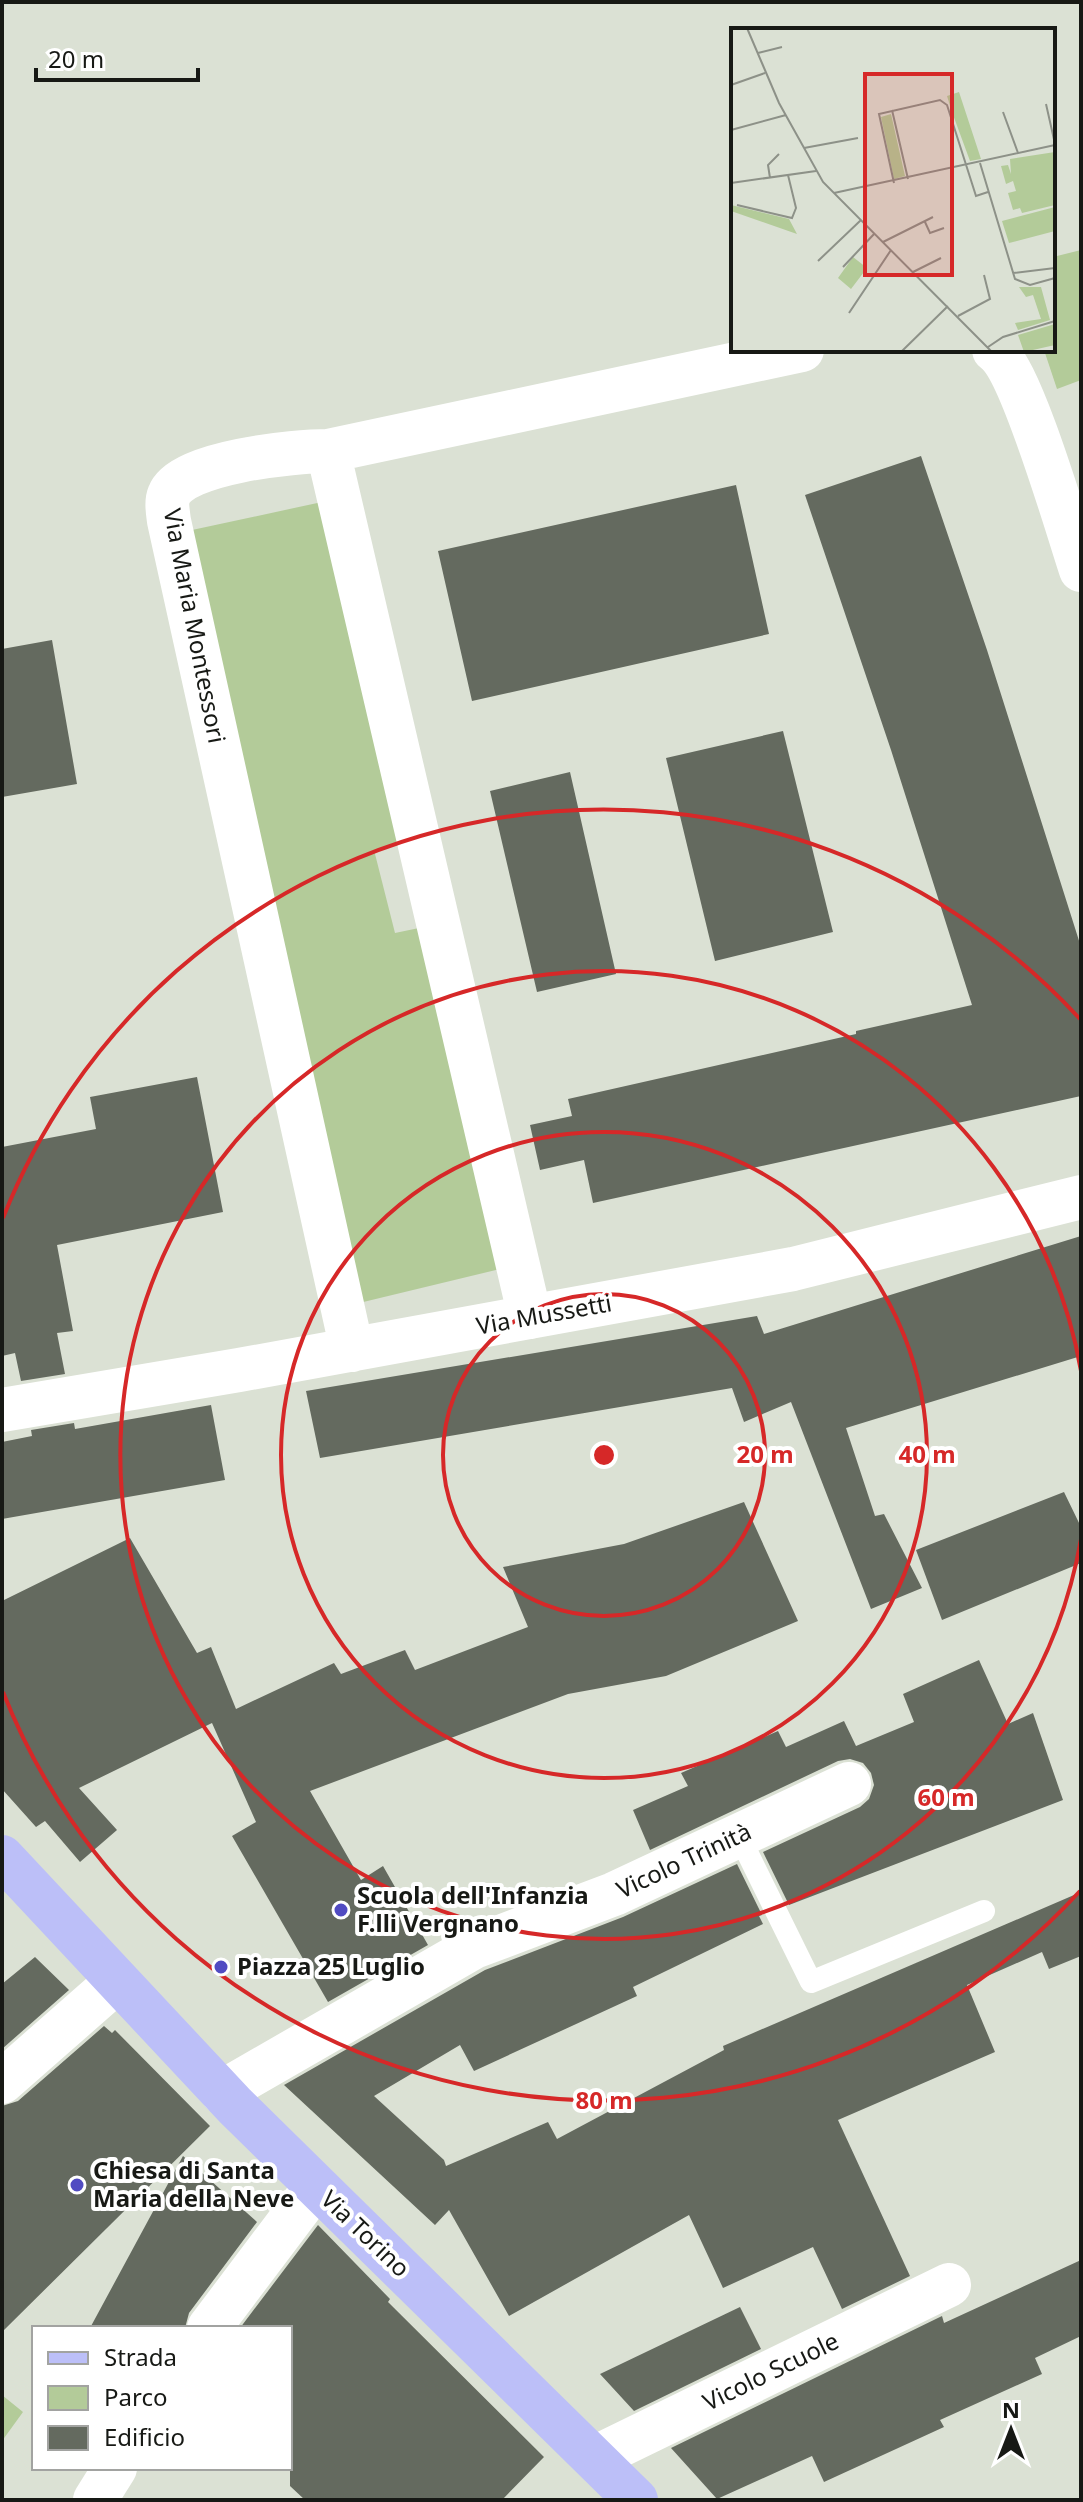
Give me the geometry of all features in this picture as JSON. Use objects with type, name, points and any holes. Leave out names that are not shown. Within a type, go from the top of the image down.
[{"type":"main road","name":"Via Torino","points":[[2,1857],[222,2092],[636,2500]]},
{"type":"street","name":"Via Maria Montessori","points":[[352,1350],[172,536],[169,496],[179,481],[194,472],[288,452],[328,451],[793,352]]},
{"type":"street","points":[[997,352],[1002,356],[1019,389],[1081,570]]},
{"type":"street","points":[[328,451],[530,1317]]},
{"type":"street","name":"Via Mussetti","points":[[2,1410],[793,1269],[1081,1197]]},
{"type":"street","name":"Vicolo Trinità","points":[[222,2092],[474,1947],[614,1894],[849,1784]]},
{"type":"street","points":[[2,2082],[117,1981]]},
{"type":"street","points":[[211,2326],[316,2186]]},
{"type":"street","name":"Vicolo Scuole","points":[[594,2458],[949,2285]]},
{"type":"street","points":[[95,2500],[114,2470]]},
{"type":"lane","points":[[739,1836],[811,1982],[984,1911]]},
{"type":"green space","points":[[1081,250],[1081,380],[1057,389],[1045,352],[1055,352],[1055,256]]},
{"type":"green space","points":[[322,502],[400,845],[374,850],[395,933],[419,928],[500,1269],[355,1304],[192,530]]},
{"type":"green space","points":[[2,2395],[23,2412],[2,2441]]},
{"type":"building","points":[[921,456],[987,650],[1081,947],[1081,1096],[593,1203],[584,1160],[540,1170],[530,1125],[572,1116],[568,1099],[972,1005],[805,495]]},
{"type":"building","points":[[736,485],[769,634],[472,701],[438,551]]},
{"type":"building","points":[[52,640],[77,784],[2,797],[2,649]]},
{"type":"building","points":[[783,731],[833,932],[715,961],[666,758]]},
{"type":"building","points":[[570,772],[616,974],[537,992],[490,791]]},
{"type":"building","points":[[197,1077],[223,1212],[57,1245],[73,1331],[57,1333],[65,1374],[21,1381],[15,1353],[2,1356],[2,1147],[96,1129],[90,1097]]},
{"type":"building","points":[[1081,1236],[1081,1356],[846,1428],[875,1516],[884,1514],[922,1588],[871,1609],[791,1402],[744,1422],[732,1388],[320,1458],[306,1391],[757,1316],[764,1334]]},
{"type":"building","points":[[211,1405],[225,1480],[2,1519],[2,1442],[32,1436],[31,1430],[74,1423],[75,1429]]},
{"type":"building","points":[[1064,1492],[1081,1527],[1081,1563],[942,1620],[916,1550]]},
{"type":"building","points":[[744,1502],[798,1621],[666,1676],[568,1694],[310,1791],[361,1880],[383,1866],[428,1945],[328,2002],[232,1836],[256,1822],[212,1723],[79,1788],[117,1830],[80,1862],[45,1821],[36,1827],[2,1789],[2,1601],[130,1538],[197,1653],[211,1647],[236,1709],[334,1663],[341,1674],[405,1650],[415,1670],[528,1627],[503,1567],[624,1544]]},
{"type":"building","points":[[979,1660],[1008,1724],[1033,1713],[1063,1800],[789,1905],[763,1852],[860,1807],[869,1799],[874,1785],[871,1773],[863,1763],[850,1759],[838,1761],[650,1850],[633,1810],[688,1786],[681,1773],[778,1731],[786,1747],[844,1721],[856,1746],[914,1722],[903,1694]]},
{"type":"building","points":[[737,1864],[762,1915],[759,1916],[763,1924],[633,1987],[637,1996],[474,2071],[460,2045],[374,2096],[444,2160],[446,2166],[548,2122],[557,2139],[724,2050],[723,2046],[1081,1892],[1081,1956],[1049,1969],[1042,1952],[967,1985],[995,2052],[838,2120],[910,2276],[842,2309],[813,2247],[723,2288],[689,2215],[509,2316],[449,2210],[435,2225],[284,2085],[485,1970],[623,1917]]},
{"type":"building","points":[[35,1957],[69,1990],[2,2049],[2,1984]]},
{"type":"building","name":"Chiesa di Santa Maria della Neve","points":[[104,2026],[112,2033],[115,2030],[210,2126],[2,2332],[2,2106],[18,2101]]},
{"type":"building","points":[[183,2156],[257,2222],[189,2313],[186,2326],[91,2326]]},
{"type":"building","points":[[318,2225],[390,2299],[388,2302],[544,2457],[502,2500],[305,2500],[290,2486],[292,2326],[242,2326]]},
{"type":"building","points":[[1081,2260],[1081,2336],[1035,2358],[1042,2374],[940,2420],[944,2427],[824,2482],[812,2456],[717,2499],[671,2448],[942,2316],[944,2323]]},
{"type":"building","points":[[740,2307],[761,2349],[634,2411],[600,2374]]},
{"type":"place","name":"Scuola dell'Infanzia F.lli Vergnano","points":[[341,1910]]},
{"type":"place","name":"Piazza 25 Luglio","points":[[221,1967]]},
{"type":"place","name":"Chiesa di Santa Maria della Neve","points":[[77,2185]]}]
